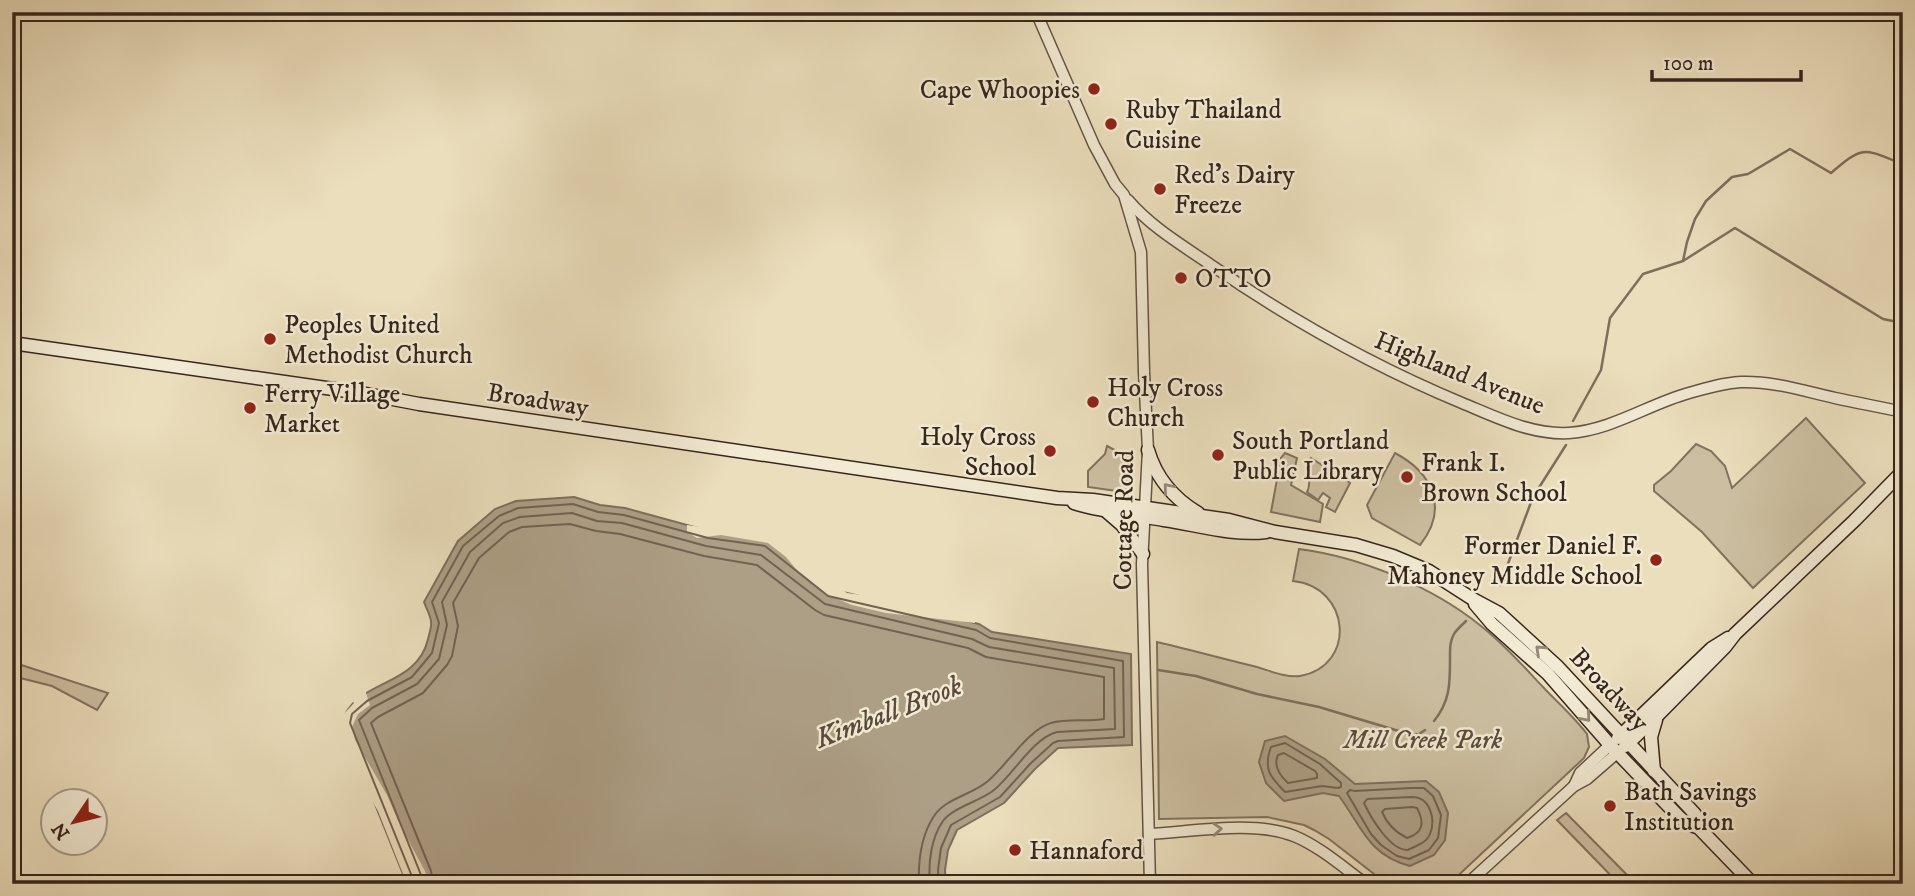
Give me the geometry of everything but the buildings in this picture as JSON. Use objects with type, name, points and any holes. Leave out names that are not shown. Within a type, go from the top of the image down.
[{"type":"main road","name":"Broadway","points":[[12,343],[1057,499],[1107,512],[1201,515],[1251,524],[1275,532],[1356,545],[1430,571],[1499,613],[1533,642],[1626,738],[1695,814],[1699,828]]},
{"type":"main road","points":[[1148,450],[1164,485],[1179,500],[1201,515]]},
{"type":"main road","points":[[1613,749],[1656,717],[1735,634],[1903,471]]},
{"type":"main road","name":"Broadway","points":[[1057,499],[1093,500],[1238,533],[1275,532]]},
{"type":"main road","points":[[1107,512],[1122,525],[1143,554]]},
{"type":"main road","name":"Broadway","points":[[1471,598],[1492,624],[1548,674],[1613,749],[1678,816],[1686,823],[1699,828],[1753,884]]},
{"type":"main road","points":[[1626,738],[1712,648],[1735,634]]},
{"type":"main road","points":[[1654,771],[1651,737],[1656,717]]},
{"type":"street","name":"Cottage Road","points":[[1036,12],[1094,145],[1124,195],[1141,252],[1148,450],[1143,554],[1150,884]]},
{"type":"street","name":"Highland Avenue","points":[[1124,195],[1138,212],[1162,232],[1305,326],[1408,380],[1533,430],[1567,433],[1589,430],[1686,394],[1718,385],[1740,383],[1789,387],[1903,412]]},
{"type":"street","points":[[1467,884],[1574,786],[1580,773],[1613,749]]},
{"type":"street","points":[[1149,834],[1228,828],[1278,830],[1297,836],[1366,884]]},
{"type":"green space","points":[[1806,418],[1865,483],[1753,588],[1702,532],[1654,491],[1654,485],[1696,444],[1711,451],[1725,466],[1732,488]]},
{"type":"green space","points":[[1107,446],[1132,459],[1131,493],[1088,487],[1088,471],[1105,454]]},
{"type":"green space","points":[[1285,453],[1297,458],[1291,485],[1323,504],[1320,522],[1271,512],[1281,458]]},
{"type":"green space","points":[[1395,453],[1419,471],[1433,493],[1434,518],[1420,545],[1372,518],[1367,505]]},
{"type":"green space","points":[[1311,458],[1350,483],[1335,512],[1326,507],[1330,498],[1323,493],[1318,500],[1307,492]]},
{"type":"green space","name":"Mill Creek Park","points":[[1299,549],[1347,559],[1395,576],[1462,612],[1505,648],[1587,734],[1589,747],[1584,758],[1449,884],[1387,884],[1329,839],[1304,825],[1267,817],[1159,819],[1157,642],[1284,675],[1300,676],[1318,669],[1331,658],[1338,643],[1340,627],[1336,611],[1327,597],[1312,586],[1293,581]]},
{"type":"green space","points":[[12,662],[108,693],[97,710],[52,686],[12,676]]},
{"type":"green space","points":[[1566,813],[1636,884],[1619,884],[1557,820]]},
{"type":"water","points":[[574,497],[709,531],[768,540],[830,589],[979,624],[992,632],[1131,654],[1132,745],[1058,748],[1004,803],[957,830],[948,850],[946,884],[407,884],[342,722],[349,708],[359,698],[412,667],[422,655],[431,624],[424,602],[458,541],[495,509],[516,501]]},
{"type":"water","points":[[1285,736],[1325,759],[1355,784],[1426,781],[1439,792],[1448,813],[1445,840],[1434,855],[1410,866],[1384,855],[1375,847],[1339,796],[1323,793],[1284,801],[1266,783],[1259,762],[1265,741]]},
{"type":"pier","points":[[687,525],[765,536],[832,586],[847,593],[884,598],[975,619],[975,623],[886,613],[852,605],[828,595],[768,543],[721,535],[697,538],[687,532]]},
{"type":"pier","points":[[365,690],[370,705],[358,714],[352,727],[355,740],[387,795],[429,884],[407,884],[340,727],[340,718],[354,703],[352,700]]},
{"type":"waterway","points":[[1683,261],[1695,219],[1706,201],[1732,177],[1748,174],[1790,149],[1831,173],[1851,157],[1865,152],[1903,164]]},
{"type":"waterway","name":"Kimball Brook","points":[[1573,421],[1601,370],[1610,318],[1643,274],[1683,261],[1735,228],[1883,319],[1903,323]]},
{"type":"waterway","name":"Kimball Brook","points":[[1500,585],[1533,497],[1566,445]]},
{"type":"waterway","name":"Kimball Brook","points":[[1434,721],[1444,706],[1448,690],[1452,639],[1466,621]]},
{"type":"waterway","name":"Kimball Brook","points":[[1158,670],[1196,676],[1257,694],[1319,707],[1412,735],[1425,730]]},
{"type":"place","name":"Cape Whoopies","points":[[1094,89]]},
{"type":"place","name":"Ruby Thailand Cuisine","points":[[1111,124]]},
{"type":"place","name":"Red's Dairy Freeze","points":[[1160,189]]},
{"type":"place","name":"OTTO","points":[[1181,278]]},
{"type":"place","name":"Peoples United Methodist Church","points":[[270,339]]},
{"type":"place","name":"Holy Cross Church","points":[[1093,402]]},
{"type":"place","name":"Ferry Village Market","points":[[250,408]]},
{"type":"place","name":"Holy Cross School","points":[[1050,451]]},
{"type":"place","name":"South Portland Public Library","points":[[1218,455]]},
{"type":"place","name":"Frank I. Brown School","points":[[1407,477]]},
{"type":"place","name":"Former Daniel F. Mahoney Middle School","points":[[1656,560]]},
{"type":"place","name":"Bath Savings Institution","points":[[1610,806]]},
{"type":"place","name":"Hannaford","points":[[1015,850]]}]
